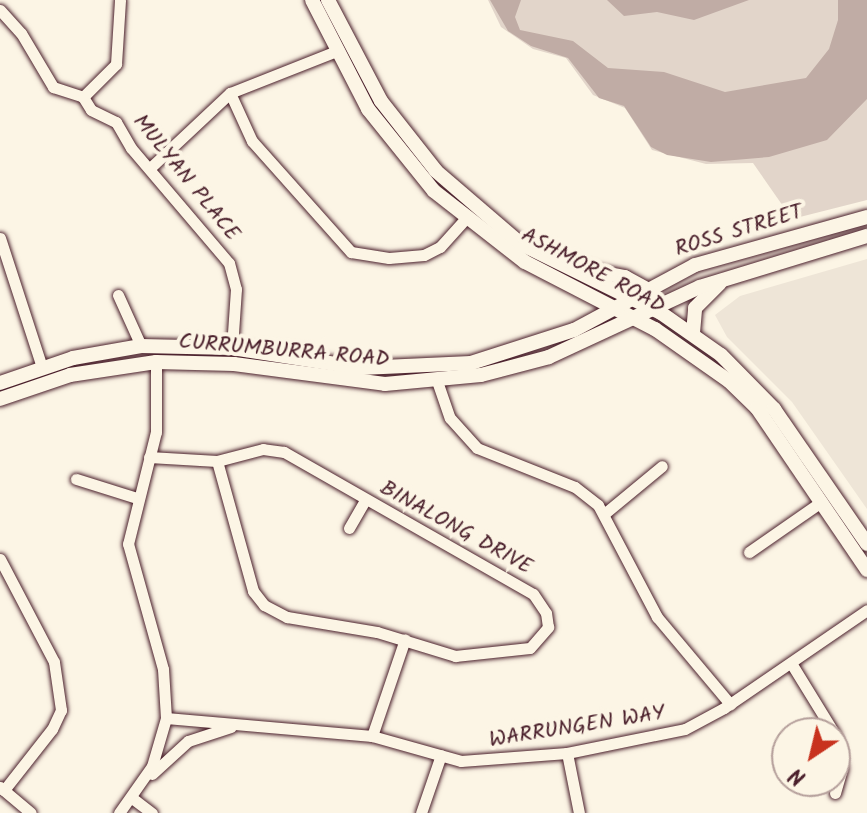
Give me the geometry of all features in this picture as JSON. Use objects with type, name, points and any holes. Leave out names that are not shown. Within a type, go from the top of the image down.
[{"type":"main road","name":"ASHMORE ROAD","points":[[312,0],[334,52],[405,159],[466,218],[525,262],[683,347],[737,388],[867,570]]},
{"type":"main road","name":"ASHMORE ROAD","points":[[328,0],[381,101],[422,157],[490,221],[553,263],[651,308],[693,333],[768,402],[867,544]]},
{"type":"main road","name":"ROSS STREET","points":[[628,298],[716,258],[867,217]]},
{"type":"main road","name":"ROSS STREET","points":[[651,308],[726,278],[867,236]]},
{"type":"main road","points":[[553,263],[623,276],[645,288]]},
{"type":"main road","points":[[693,333],[698,304],[726,278]]},
{"type":"main road","name":"CURRUMBURRA ROAD","points":[[0,383],[42,367],[141,346],[232,348],[361,368],[436,367],[496,358],[551,340],[628,298]]},
{"type":"main road","name":"CURRUMBURRA ROAD","points":[[0,399],[70,375],[156,362],[234,364],[365,383],[437,381],[549,357],[651,308]]},
{"type":"street","points":[[83,97],[116,64],[120,0]]},
{"type":"street","name":"MULYAN PLACE","points":[[0,10],[21,33],[53,87],[83,97],[91,110],[116,122],[229,263],[236,289],[232,348]]},
{"type":"street","points":[[150,168],[230,93],[334,52]]},
{"type":"street","points":[[230,93],[252,141],[351,252],[389,258],[424,255],[440,247],[466,218]]},
{"type":"street","points":[[0,238],[42,367]]},
{"type":"street","points":[[118,295],[141,346]]},
{"type":"street","points":[[119,813],[152,766],[166,718],[163,669],[131,563],[130,532],[156,432],[156,362]]},
{"type":"street","points":[[437,381],[450,418],[477,448],[575,487],[604,514],[657,617],[730,704]]},
{"type":"street","name":"BINALONG DRIVE","points":[[149,457],[217,461],[263,449],[284,452],[533,594],[548,627],[530,648],[494,654],[441,654],[405,639],[315,624],[264,605],[253,591],[217,461]]},
{"type":"street","points":[[604,514],[662,466]]},
{"type":"street","points":[[76,479],[137,498]]},
{"type":"street","points":[[349,528],[365,500]]},
{"type":"street","points":[[749,552],[821,502]]},
{"type":"street","points":[[0,559],[54,662],[61,710],[52,729],[2,788],[31,813]]},
{"type":"street","name":"WARRUNGEN WAY","points":[[166,718],[372,736],[441,755],[487,763],[567,753],[685,729],[730,704],[867,610]]},
{"type":"street","points":[[372,736],[405,639]]},
{"type":"street","points":[[791,663],[824,717]]},
{"type":"street","points":[[140,786],[188,741],[244,724]]},
{"type":"street","points":[[567,753],[579,813]]},
{"type":"street","points":[[421,813],[441,755]]},
{"type":"street","points":[[132,798],[152,813]]},
{"type":"shaded area","points":[[488,0],[867,0],[867,200],[792,219],[753,163],[706,164],[652,150],[625,108],[593,95],[566,58],[533,49],[501,27]]},
{"type":"shaded area","points":[[490,0],[521,0],[515,17],[520,30],[573,41],[608,68],[664,72],[725,92],[806,78],[829,49],[838,20],[838,0],[867,0],[867,99],[827,140],[769,157],[711,162],[667,155],[651,147],[624,106],[599,98],[568,58],[531,46],[508,31]]},
{"type":"shaded area","points":[[607,0],[749,0],[694,20],[657,12],[624,16]]},
{"type":"shaded area","points":[[867,259],[867,509],[792,402],[727,337],[715,315],[740,296]]}]
